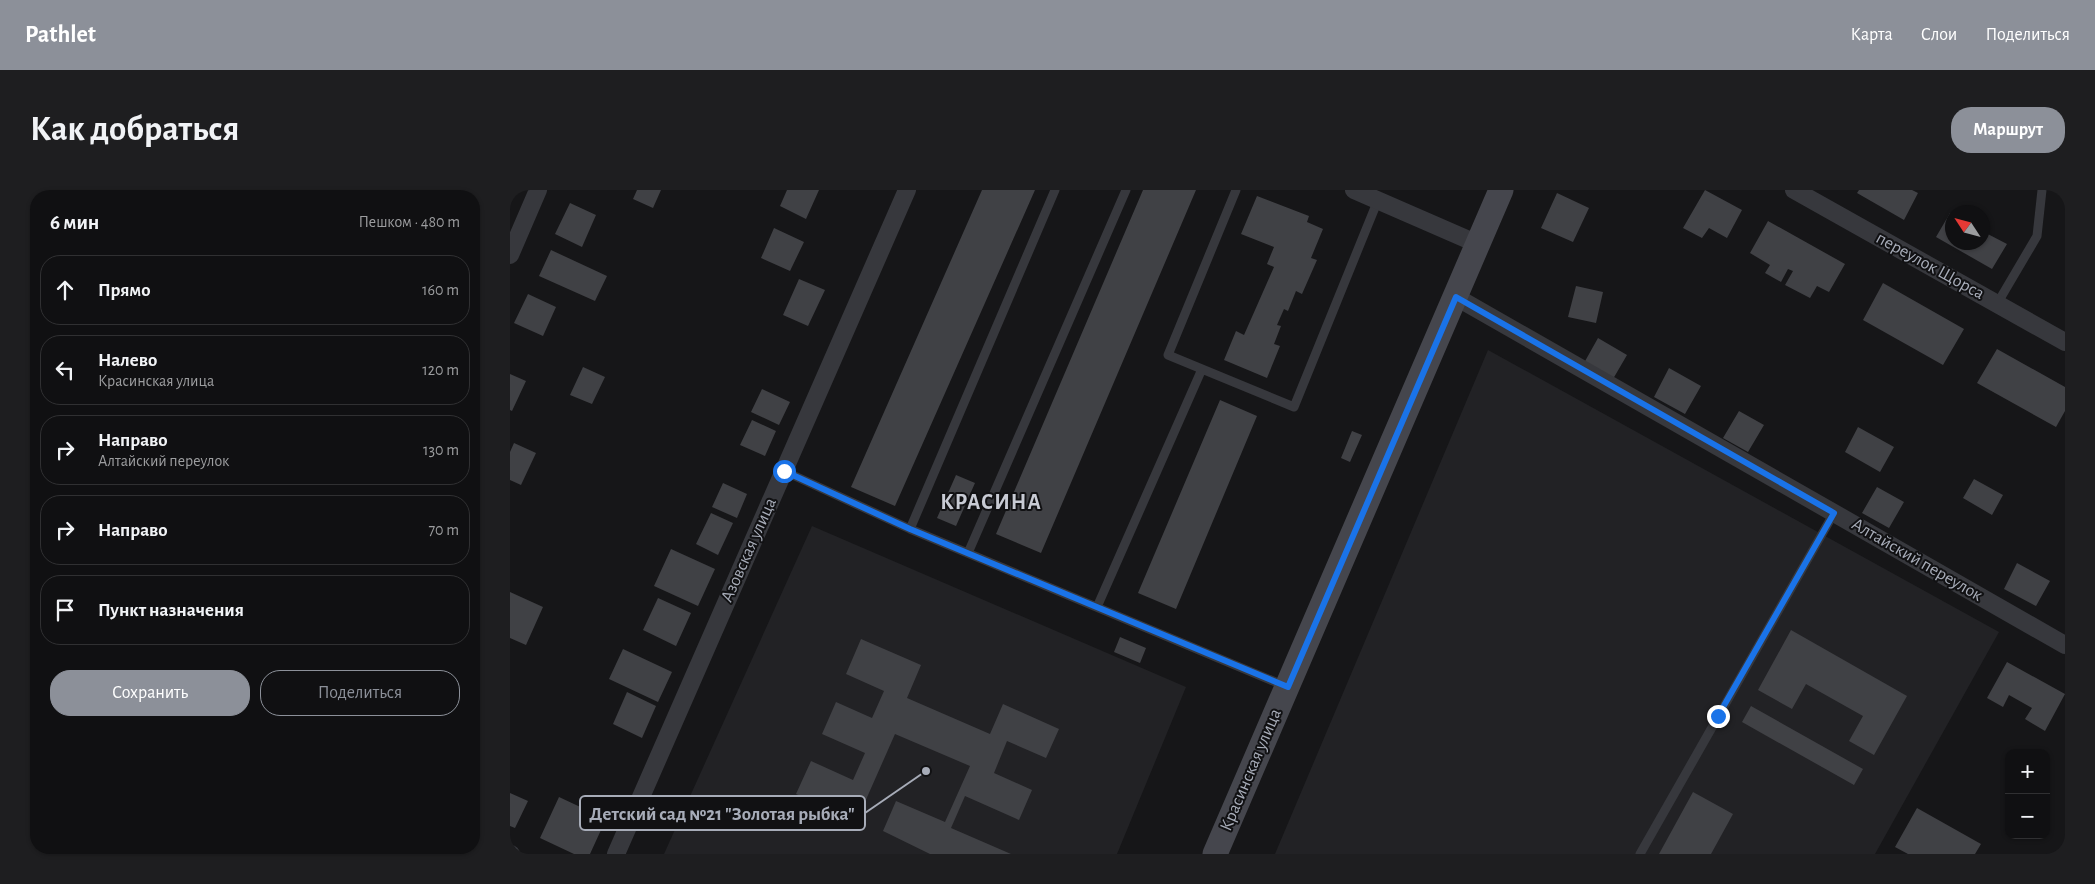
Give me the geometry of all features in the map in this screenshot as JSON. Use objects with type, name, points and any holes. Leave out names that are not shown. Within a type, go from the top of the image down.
[{"type":"main road","name":"Красинская улица","points":[[1215,854],[1501,190]]},
{"type":"street","points":[[510,255],[538,190]]},
{"type":"street","name":"Азовская улица","points":[[616,854],[907,190]]},
{"type":"street","points":[[1354,190],[1478,244]]},
{"type":"street","name":"переулок Щорса","points":[[1794,190],[2065,342]]},
{"type":"street","name":"Алтайский переулок","points":[[1456,297],[2065,645]]},
{"type":"lane","points":[[910,529],[1055,190]]},
{"type":"lane","points":[[968,553],[1126,190]]},
{"type":"lane","points":[[1236,190],[1168,355],[1294,407],[1378,200]]},
{"type":"lane","points":[[1997,304],[2037,236],[2042,190]]},
{"type":"lane","points":[[1096,607],[1202,369]]},
{"type":"lane","points":[[784,471],[910,529],[1288,687]]},
{"type":"lane","points":[[1640,854],[1834,513]]},
{"type":"shaded area","points":[[1488,350],[1999,632],[1875,854],[1275,854]]},
{"type":"shaded area","points":[[812,526],[1186,687],[1117,854],[664,854]]},
{"type":"building","points":[[637,190],[661,190],[653,208],[633,199]]},
{"type":"building","points":[[787,190],[819,190],[806,219],[780,206]]},
{"type":"building","points":[[982,190],[1035,190],[895,506],[851,487]]},
{"type":"building","points":[[1143,190],[1196,190],[1041,553],[996,534]]},
{"type":"building","points":[[1705,190],[1742,210],[1727,238],[1709,228],[1702,238],[1683,228]]},
{"type":"building","points":[[1859,190],[1912,190],[1918,193],[1904,220],[1857,193]]},
{"type":"building","points":[[1557,193],[1589,208],[1573,242],[1541,228]]},
{"type":"building","points":[[1257,196],[1309,216],[1307,222],[1323,229],[1311,258],[1317,260],[1302,294],[1296,291],[1288,311],[1284,309],[1277,325],[1281,326],[1274,344],[1280,346],[1267,378],[1224,360],[1236,331],[1244,335],[1274,267],[1267,264],[1274,247],[1241,234]]},
{"type":"building","points":[[570,203],[596,215],[582,247],[555,234]]},
{"type":"building","points":[[1768,221],[1845,264],[1829,292],[1817,286],[1810,298],[1785,285],[1793,271],[1788,269],[1781,282],[1765,273],[1770,265],[1750,253]]},
{"type":"building","points":[[1945,222],[1945,242],[1936,237]]},
{"type":"building","points":[[774,228],[804,242],[790,271],[761,258]]},
{"type":"building","points":[[1990,235],[2007,244],[1992,269],[1959,250],[1990,250]]},
{"type":"building","points":[[551,250],[607,276],[595,301],[539,276]]},
{"type":"building","points":[[799,279],[825,290],[808,326],[783,315]]},
{"type":"building","points":[[1883,283],[1964,329],[1943,365],[1863,320]]},
{"type":"building","points":[[1576,286],[1603,292],[1596,323],[1568,317]]},
{"type":"building","points":[[528,294],[556,307],[543,336],[514,323]]},
{"type":"building","points":[[1598,338],[1627,355],[1613,379],[1584,363]]},
{"type":"building","points":[[1997,349],[2065,387],[2065,411],[2056,427],[1977,383]]},
{"type":"building","points":[[583,367],[605,377],[592,404],[570,395]]},
{"type":"building","points":[[1669,368],[1701,386],[1685,414],[1654,397]]},
{"type":"building","points":[[510,374],[526,381],[512,411],[510,410]]},
{"type":"building","points":[[762,389],[790,402],[779,425],[751,412]]},
{"type":"building","points":[[1220,400],[1257,416],[1176,609],[1138,593]]},
{"type":"building","points":[[1739,411],[1764,425],[1748,452],[1723,438]]},
{"type":"building","points":[[752,420],[776,431],[765,456],[740,445]]},
{"type":"building","points":[[1858,427],[1894,447],[1880,472],[1845,452]]},
{"type":"building","points":[[1352,431],[1362,435],[1350,462],[1341,458]]},
{"type":"building","points":[[514,443],[536,453],[521,485],[510,480],[510,452]]},
{"type":"building","points":[[956,475],[975,483],[956,526],[937,518]]},
{"type":"building","points":[[1974,479],[2003,495],[1992,515],[1963,498]]},
{"type":"building","points":[[723,483],[747,494],[737,518],[712,507]]},
{"type":"building","points":[[1877,487],[1904,502],[1889,528],[1862,513]]},
{"type":"building","points":[[711,513],[733,523],[718,555],[696,544]]},
{"type":"building","points":[[671,549],[715,569],[698,606],[654,586]]},
{"type":"building","points":[[2017,563],[2050,581],[2036,606],[2004,589]]},
{"type":"building","points":[[510,592],[543,607],[526,645],[510,638]]},
{"type":"building","points":[[658,598],[691,613],[676,646],[643,630]]},
{"type":"building","points":[[1791,630],[1907,696],[1874,755],[1849,741],[1863,716],[1806,684],[1792,709],[1758,690]]},
{"type":"building","points":[[1120,637],[1146,648],[1140,663],[1114,652]]},
{"type":"building","points":[[861,639],[921,665],[907,698],[990,734],[1003,704],[1059,729],[1046,758],[1007,741],[994,773],[1032,790],[1019,820],[965,796],[951,828],[1011,854],[930,854],[883,831],[896,801],[945,822],[970,766],[895,734],[857,820],[796,794],[811,761],[853,780],[865,753],[822,734],[836,702],[872,718],[884,691],[846,674]]},
{"type":"building","points":[[623,649],[672,672],[658,702],[609,679]]},
{"type":"building","points":[[2007,662],[2065,694],[2045,731],[2025,719],[2032,708],[2009,695],[2003,707],[1987,698]]},
{"type":"building","points":[[627,692],[656,706],[642,738],[613,724]]},
{"type":"building","points":[[1751,706],[1863,769],[1854,785],[1742,722]]},
{"type":"building","points":[[1693,792],[1733,814],[1711,854],[1659,854]]},
{"type":"building","points":[[510,793],[528,801],[515,828],[510,826]]},
{"type":"building","points":[[559,797],[606,819],[590,854],[574,854],[540,838]]},
{"type":"building","points":[[1917,808],[1981,844],[1975,854],[1908,854],[1895,847]]},
{"type":"place","name":"Детский сад №21 \"Золотая рыбка\"","points":[[926,771]]},
{"type":"district","name":"КРАСИНА","points":[[991,502]]},
{"type":"route","points":[[784,471],[910,529],[1288,687],[1456,297],[1834,513],[1718,716]]}]
